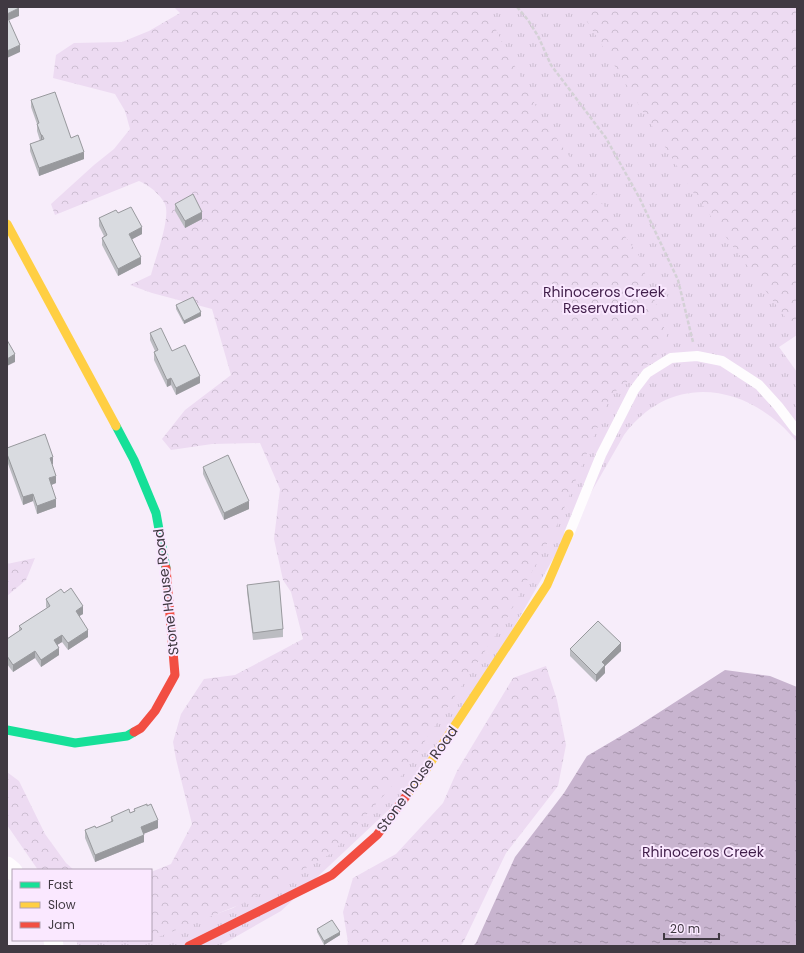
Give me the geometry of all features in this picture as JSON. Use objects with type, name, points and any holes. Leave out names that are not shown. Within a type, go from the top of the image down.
[{"type":"street","name":"Stone House Road","points":[[7,224],[134,460],[156,513],[166,570],[175,675],[155,711],[141,728],[127,736],[75,743],[7,730]]},
{"type":"street","name":"Stone house Road","points":[[189,946],[332,875],[376,835],[425,770],[547,585],[569,534]]},
{"type":"lane","points":[[569,534],[601,455],[634,390],[648,373],[671,358],[697,356],[722,360],[759,385],[778,406],[797,431]]},
{"type":"path","points":[[517,7],[528,20],[538,36],[551,65],[606,138],[640,199],[678,280],[697,356]]},
{"type":"green space","points":[[174,7],[484,7],[541,116],[639,256],[667,336],[654,359],[611,395],[558,523],[507,618],[403,774],[332,853],[244,903],[152,940],[152,872],[171,864],[192,824],[173,742],[181,714],[204,679],[235,675],[303,639],[291,592],[283,580],[274,539],[280,489],[260,443],[212,444],[171,450],[162,439],[185,410],[231,375],[212,309],[152,293],[130,285],[151,275],[162,239],[166,219],[165,204],[154,190],[139,181],[55,215],[51,204],[114,149],[130,129],[125,111],[115,94],[53,78],[56,55],[74,43],[122,42],[149,31],[180,13]]},
{"type":"green space","name":"Rhinoceros Creek Reservation","points":[[336,7],[579,7],[797,333],[797,335],[779,347],[797,372],[797,442],[778,422],[757,407],[734,397],[711,392],[687,393],[665,401],[643,414],[624,435],[475,695],[425,776],[281,911],[223,944],[217,946],[78,946],[76,941],[152,941],[152,937],[233,908],[260,891],[312,853]]},
{"type":"green space","points":[[578,7],[797,7],[797,333],[695,195]]},
{"type":"green space","points":[[35,558],[26,580],[7,596],[7,564]]},
{"type":"green space","points":[[546,666],[557,700],[566,745],[558,786],[506,853],[463,943],[460,946],[347,946],[348,942],[343,912],[353,878],[396,854],[443,803],[457,771],[513,678]]},
{"type":"green space","points":[[7,772],[19,781],[45,834],[66,863],[73,869],[37,869],[7,825]]},
{"type":"green space","points":[[103,941],[138,941],[107,944]]},
{"type":"water","name":"Rhinoceros Creek","points":[[725,670],[770,676],[797,687],[797,946],[473,946],[476,943],[515,857],[564,793],[587,756],[638,726]]},
{"type":"building","points":[[7,7],[18,7],[19,8],[7,14]]},
{"type":"building","points":[[7,16],[20,45],[7,51]]},
{"type":"building","points":[[55,92],[71,138],[78,135],[84,152],[39,168],[30,144],[44,139],[37,124],[39,123],[31,100]]},
{"type":"building","points":[[193,194],[202,212],[185,221],[175,204]]},
{"type":"building","points":[[131,207],[142,227],[129,234],[141,257],[118,269],[102,238],[107,235],[99,218],[116,210],[118,213]]},
{"type":"building","points":[[193,297],[201,312],[184,321],[176,305]]},
{"type":"building","points":[[161,328],[172,351],[185,345],[200,376],[176,388],[171,378],[167,380],[154,352],[158,350],[150,333]]},
{"type":"building","points":[[7,340],[15,354],[7,359]]},
{"type":"building","points":[[45,434],[53,457],[50,458],[56,476],[49,478],[56,499],[37,506],[33,494],[23,497],[7,454],[7,448]]},
{"type":"building","points":[[228,455],[249,501],[224,513],[203,467]]},
{"type":"building","points":[[279,581],[283,629],[253,633],[247,585]]},
{"type":"building","points":[[71,588],[83,606],[76,611],[88,630],[68,643],[62,635],[54,640],[59,648],[41,660],[35,651],[13,665],[7,656],[7,639],[22,629],[19,626],[50,606],[46,599],[61,589],[64,593]]},
{"type":"building","points":[[598,621],[621,643],[602,662],[605,665],[596,675],[570,649]]},
{"type":"building","points":[[147,804],[147,806],[151,804],[158,820],[141,827],[144,835],[95,855],[85,830],[95,826],[96,828],[113,821],[111,817],[129,809],[130,813],[135,811],[134,809]]},
{"type":"building","points":[[332,920],[340,932],[324,941],[317,929]]},
{"type":"traffic: fast","points":[[116,426],[134,460],[156,513],[166,568]]},
{"type":"traffic: fast","points":[[7,730],[75,743],[127,736],[134,732]]},
{"type":"traffic: slow","points":[[7,224],[116,426]]},
{"type":"traffic: slow","points":[[407,795],[425,771],[547,585],[569,534]]},
{"type":"traffic: jam","points":[[134,732],[141,728],[155,711],[175,675],[166,568]]},
{"type":"traffic: jam","points":[[189,946],[332,875],[377,835],[407,795]]}]
